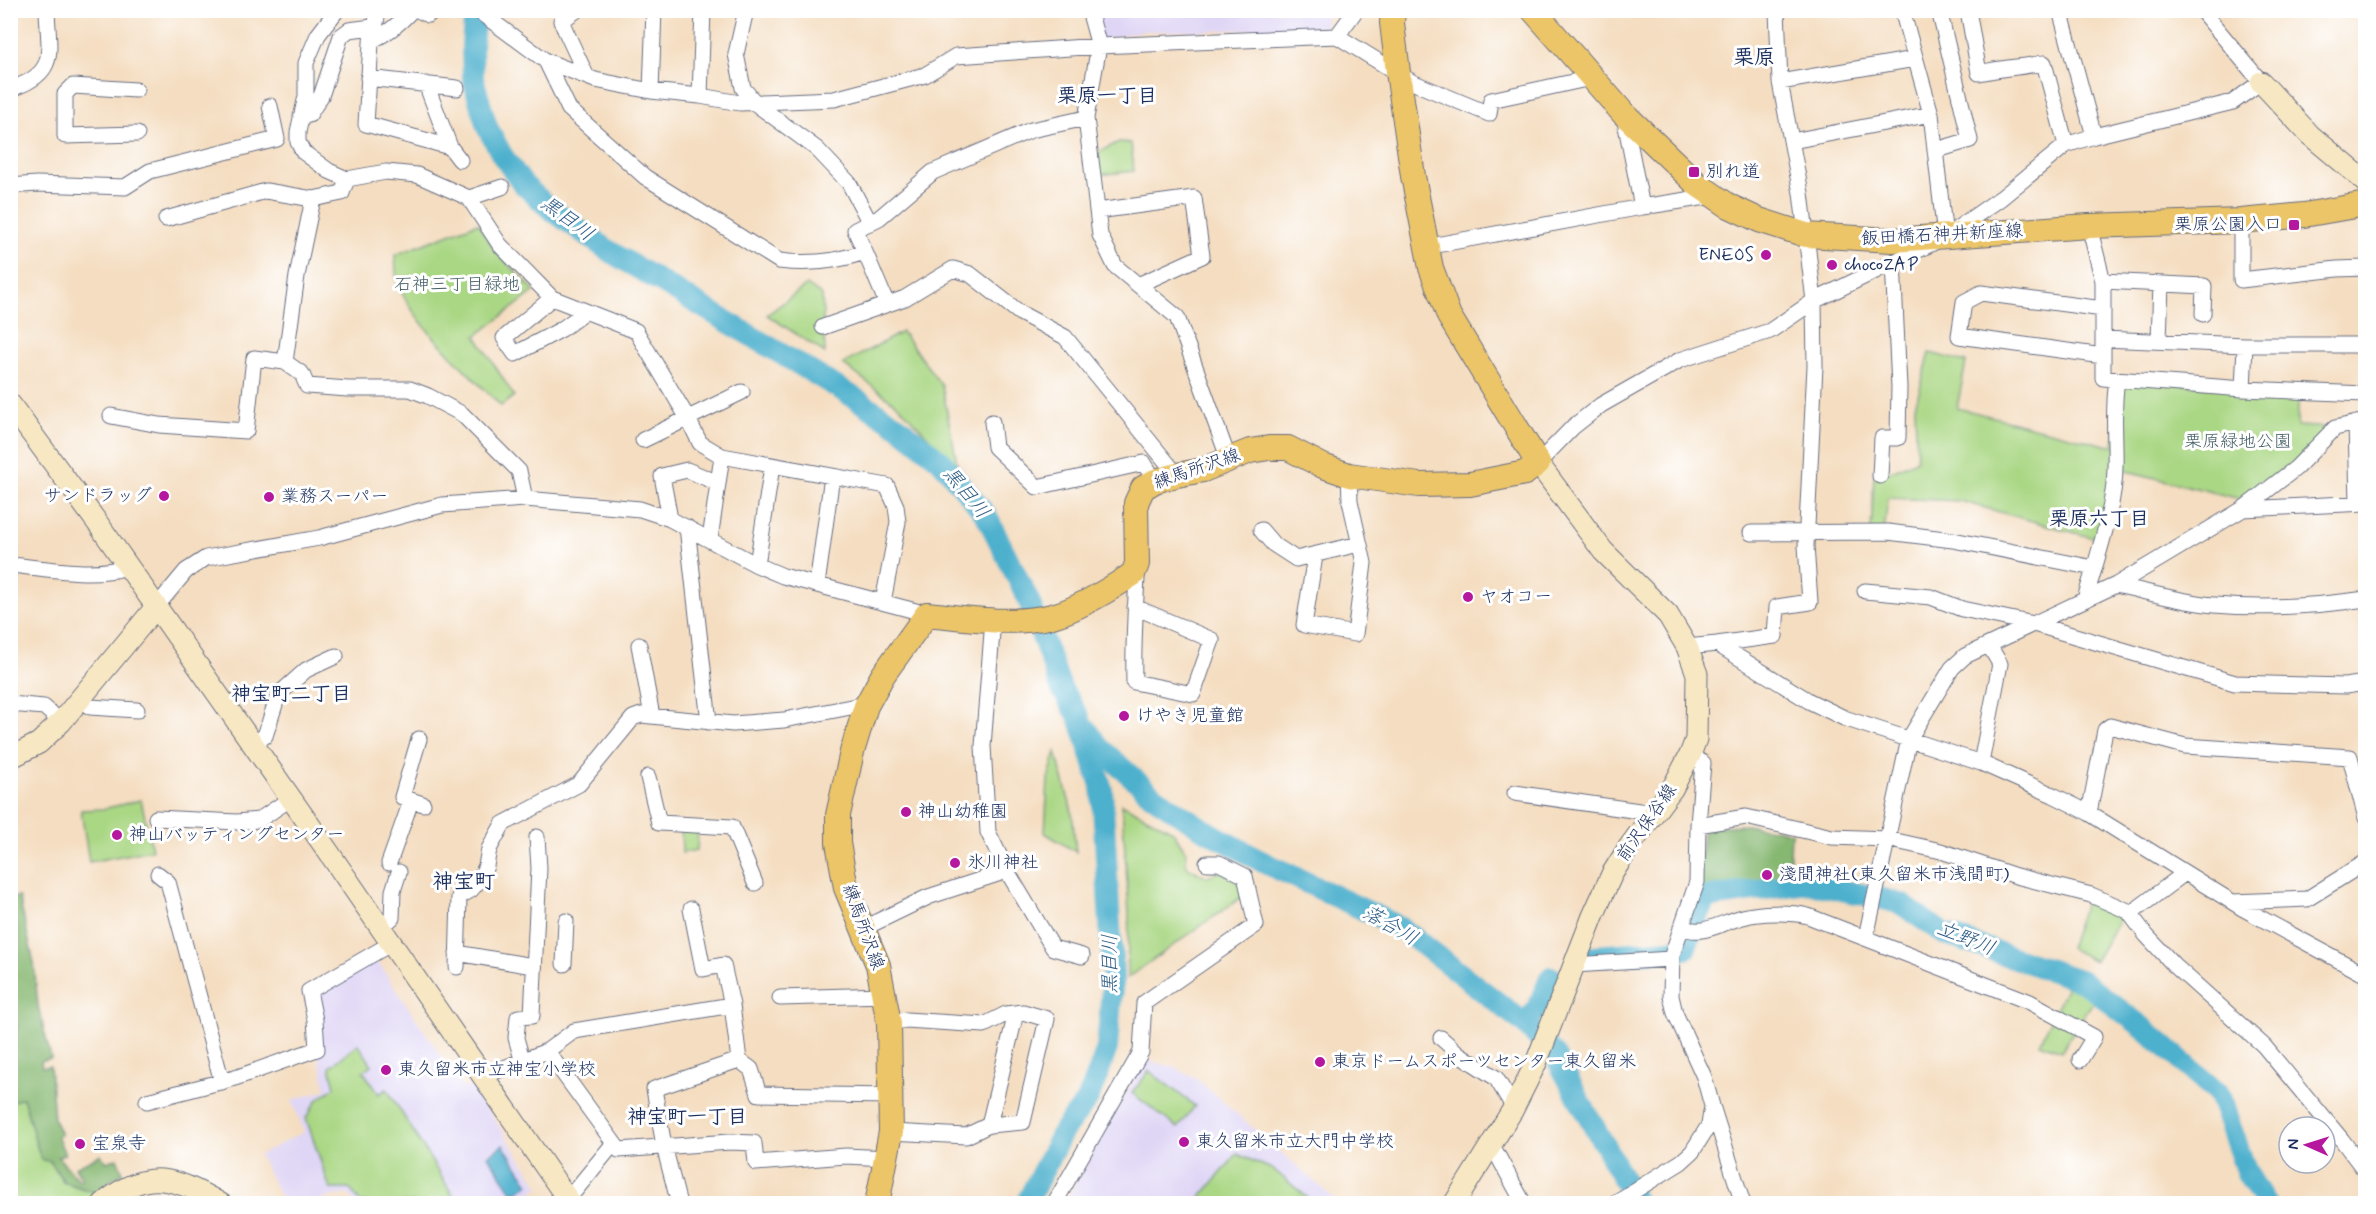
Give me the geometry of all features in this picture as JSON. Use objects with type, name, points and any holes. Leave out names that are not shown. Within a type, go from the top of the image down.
[{"type":"main road","points":[[1392,10],[1398,72],[1425,247],[1449,316],[1538,463]]},
{"type":"main road","name":"飯田橋石神井新座線","points":[[1533,10],[1623,113],[1680,169],[1713,196],[1759,220],[1806,235],[1892,240],[2090,226],[2241,221],[2366,204]]},
{"type":"main road","name":"練馬所沢線","points":[[1133,574],[1137,564],[1136,503],[1143,488],[1166,478],[1203,470],[1250,451],[1288,448],[1323,466],[1349,475],[1419,485],[1470,484],[1525,473],[1538,463]]},
{"type":"main road","points":[[927,614],[1003,620],[1053,616],[1090,599],[1133,574]]},
{"type":"main road","name":"練馬所沢線","points":[[877,1203],[891,1132],[888,1023],[885,995],[878,965],[846,888],[838,843],[838,815],[852,752],[866,706],[883,675],[927,614]]},
{"type":"street","points":[[16,87],[33,81],[44,71],[48,60],[47,10]]},
{"type":"street","points":[[337,10],[318,35],[306,63],[306,96],[298,142],[303,152],[329,171],[347,179],[386,172],[417,175],[470,198],[500,245],[552,298],[636,332],[700,443],[722,456],[887,486],[896,507],[898,522],[883,602]]},
{"type":"street","points":[[378,10],[372,33],[366,124],[450,147]]},
{"type":"street","points":[[301,116],[309,115],[321,96],[340,36],[349,30],[381,36],[399,24],[412,10]]},
{"type":"street","points":[[418,10],[428,15],[435,10]]},
{"type":"street","points":[[477,10],[546,61],[595,80],[651,91],[756,104],[834,99],[925,75],[956,56],[1099,46],[1337,36],[1412,82],[1489,114],[1491,100],[1591,78]]},
{"type":"street","points":[[577,10],[561,21],[586,75]]},
{"type":"street","points":[[651,91],[654,10]]},
{"type":"street","points":[[700,96],[703,10]]},
{"type":"street","points":[[746,10],[736,54],[743,88],[756,104],[818,149],[849,183],[870,223]]},
{"type":"street","points":[[1089,10],[1099,46],[1086,118],[1100,235],[1114,266],[1177,317],[1229,460]]},
{"type":"street","points":[[1337,36],[1356,10]]},
{"type":"street","points":[[1687,647],[1775,636],[1777,607],[1810,602],[1807,531],[1815,366],[1814,301],[1792,141],[1780,82],[1776,10]]},
{"type":"street","points":[[1902,10],[1932,114],[1945,237]]},
{"type":"street","points":[[1937,150],[1970,140],[1939,10]]},
{"type":"street","points":[[1968,10],[1979,74],[2006,67],[2044,63],[2066,145]]},
{"type":"street","points":[[2060,10],[2094,136]]},
{"type":"street","points":[[2201,10],[2261,82],[2310,135],[2366,182]]},
{"type":"street","points":[[1780,82],[1915,59]]},
{"type":"street","points":[[546,61],[570,109],[645,177],[779,261],[800,264],[839,261],[865,252]]},
{"type":"street","points":[[368,78],[457,88]]},
{"type":"street","points":[[1538,463],[1573,427],[1601,405],[1680,360],[1770,331],[1814,301],[1945,237],[2001,198],[2066,145],[2233,102],[2261,82]]},
{"type":"street","points":[[426,84],[450,147],[460,160]]},
{"type":"street","points":[[136,90],[73,86],[64,94],[65,136],[138,134]]},
{"type":"street","points":[[10,186],[37,184],[125,187],[150,171],[277,138],[270,106]]},
{"type":"street","points":[[1623,113],[1642,207]]},
{"type":"street","points":[[1792,141],[1932,114]]},
{"type":"street","points":[[887,304],[855,231],[879,218],[933,172],[1031,130],[1086,118]]},
{"type":"street","points":[[166,219],[266,191],[313,199],[342,193],[347,179]]},
{"type":"street","points":[[470,198],[502,187]]},
{"type":"street","points":[[1425,247],[1713,196]]},
{"type":"street","points":[[1097,211],[1194,198],[1202,256],[1138,285]]},
{"type":"street","points":[[285,362],[297,276],[313,199]]},
{"type":"street","points":[[2241,221],[2241,280],[2366,268]]},
{"type":"street","points":[[2090,226],[2103,281],[2103,378],[2243,389],[2366,394]]},
{"type":"street","points":[[1880,476],[1882,438],[1898,438],[1899,387],[1893,262]]},
{"type":"street","points":[[823,327],[905,298],[953,269],[970,274],[1020,313],[1065,337],[1166,478]]},
{"type":"street","points":[[2103,281],[2204,286],[2203,315]]},
{"type":"street","points":[[2159,340],[2161,284]]},
{"type":"street","points":[[2103,309],[1981,293],[1964,302],[1959,336],[2103,356]]},
{"type":"street","points":[[552,298],[504,338],[515,354],[562,329],[585,312]]},
{"type":"street","points":[[2103,339],[2245,345],[2366,345]]},
{"type":"street","points":[[2243,389],[2245,345]]},
{"type":"street","points":[[111,416],[159,424],[246,431],[254,358],[285,362],[302,374],[307,386],[348,389],[410,389],[462,414],[519,471],[525,500]]},
{"type":"street","points":[[2085,599],[2106,526],[2114,478],[2113,404],[2117,380]]},
{"type":"street","points":[[643,440],[742,392]]},
{"type":"street","points":[[10,404],[99,525],[386,935],[484,1076],[567,1202],[614,1143]]},
{"type":"street","points":[[992,422],[995,447],[1036,487],[1144,463],[1166,478]]},
{"type":"street","points":[[1866,937],[1909,739],[1952,668],[1965,656],[2115,585],[2243,509],[2296,468],[2334,428],[2361,422],[2362,503],[2243,509]]},
{"type":"street","points":[[710,539],[722,456]]},
{"type":"street","name":"前沢保谷線","points":[[1454,1203],[1514,1108],[1536,1063],[1612,874],[1672,789],[1696,739],[1697,674],[1687,647],[1668,615],[1603,551],[1538,463]]},
{"type":"street","points":[[757,565],[772,466]]},
{"type":"street","points":[[670,519],[662,476],[687,470],[718,483]]},
{"type":"street","points":[[1315,556],[1304,625],[1355,634],[1364,563],[1350,501],[1349,475]]},
{"type":"street","points":[[817,585],[832,476]]},
{"type":"street","points":[[10,758],[39,743],[61,722],[186,571],[206,558],[319,538],[442,505],[525,500],[588,503],[640,509],[670,519],[757,565],[783,576],[927,614]]},
{"type":"street","points":[[687,527],[709,722]]},
{"type":"street","points":[[1261,530],[1273,544],[1296,560],[1359,544]]},
{"type":"street","points":[[1751,532],[1888,532],[1953,540],[2094,568]]},
{"type":"street","points":[[10,565],[81,571],[115,570],[127,567]]},
{"type":"street","points":[[1133,574],[1137,578],[1135,607],[1134,682],[1193,694],[1212,640],[1135,607]]},
{"type":"street","points":[[2115,585],[2173,599],[2215,605],[2274,606],[2366,599]]},
{"type":"street","points":[[1865,591],[1931,597],[1962,609],[2034,624],[2235,683],[2345,686],[2366,683]]},
{"type":"street","points":[[1003,620],[983,746],[988,832],[1006,871],[1053,948],[1082,956]]},
{"type":"street","points":[[1717,644],[1817,705],[1844,718],[1982,763],[2089,813],[2233,902],[2366,975]]},
{"type":"street","points":[[639,645],[652,716]]},
{"type":"street","points":[[1982,763],[2000,664],[1989,645]]},
{"type":"street","points":[[251,744],[266,736],[278,695],[306,670],[336,656]]},
{"type":"street","points":[[81,699],[90,707],[137,710]]},
{"type":"street","points":[[10,704],[44,707],[61,722]]},
{"type":"street","points":[[533,966],[457,960],[459,897],[471,891],[478,882],[486,866],[489,849],[503,824],[579,784],[633,718],[641,715],[733,724],[784,720],[861,705],[866,706]]},
{"type":"street","points":[[2089,813],[2105,730],[2110,726],[2185,747],[2350,757],[2366,818]]},
{"type":"street","points":[[147,1101],[222,1082],[317,1049],[315,1020],[309,991],[386,935],[392,918],[394,868],[417,803],[402,797],[419,739]]},
{"type":"street","points":[[1690,755],[1703,763],[1698,825],[1697,882],[1686,932],[1671,957],[1671,996],[1675,1013],[1704,1077],[1743,1203]]},
{"type":"street","points":[[648,777],[659,823],[732,827],[755,883]]},
{"type":"street","points":[[1515,793],[1653,813]]},
{"type":"street","points":[[156,818],[237,822],[259,820],[290,799]]},
{"type":"street","points":[[1698,825],[1746,817],[1832,837],[1887,839],[1941,851],[2016,876],[2091,895],[2112,903],[2130,914],[2174,965],[2264,1046],[2342,1140],[2366,1173]]},
{"type":"street","points":[[522,1059],[516,1038],[518,1017],[532,1016],[539,868],[537,837]]},
{"type":"street","points":[[2233,902],[2307,898],[2366,862]]},
{"type":"street","points":[[1054,1203],[1141,1052],[1144,1004],[1256,925],[1245,876],[1219,863],[1207,864]]},
{"type":"street","points":[[862,929],[928,897],[1006,871]]},
{"type":"street","points":[[2130,914],[2185,873]]},
{"type":"street","points":[[158,874],[168,882],[222,1082]]},
{"type":"street","points":[[691,909],[703,969],[723,965],[732,1005],[739,1060],[751,1069],[759,1094],[891,1096]]},
{"type":"street","points":[[1686,932],[1744,916],[1796,913],[1942,966],[1960,976],[2030,1002],[2080,1027],[2094,1037],[2080,1060]]},
{"type":"street","points":[[564,964],[566,921]]},
{"type":"street","points":[[1574,965],[1671,957]]},
{"type":"street","points":[[780,998],[885,995]]},
{"type":"street","points":[[484,1076],[547,1051],[574,1031],[732,1005]]},
{"type":"street","points":[[888,1023],[906,1020],[984,1025],[1006,1014],[1023,1012],[1047,1019],[1023,1122],[989,1125],[966,1136],[891,1132]]},
{"type":"street","points":[[989,1125],[1016,1013]]},
{"type":"street","points":[[1441,1038],[1459,1054],[1496,1078],[1514,1108]]},
{"type":"street","points":[[547,1051],[619,1150],[730,1142],[754,1143],[756,1163],[846,1156],[887,1158]]},
{"type":"street","points":[[679,1203],[664,1146],[654,1089],[739,1060]]},
{"type":"street","points":[[1617,1201],[1650,1182],[1692,1152],[1709,1125],[1712,1106]]},
{"type":"street","points":[[1492,1145],[1524,1203]]},
{"type":"street","points":[[103,1203],[122,1189],[160,1179],[189,1186],[220,1203]]},
{"type":"shaded area","points":[[1091,11],[1327,11],[1325,27],[1144,31],[1100,40]]},
{"type":"shaded area","name":"東久留米市立神宝小学校","points":[[372,958],[377,961],[463,1088],[472,1086],[539,1186],[519,1203],[356,1203],[348,1194],[328,1197],[317,1203],[284,1203],[259,1155],[304,1132],[292,1100],[326,1090],[318,1053],[312,994]]},
{"type":"shaded area","name":"東久留米市立大門中学校","points":[[1145,1060],[1174,1067],[1198,1080],[1339,1203],[1064,1204]]},
{"type":"green space","points":[[1119,142],[1131,143],[1134,171],[1098,175],[1095,154]]},
{"type":"green space","name":"石神三丁目緑地","points":[[478,223],[495,251],[535,291],[476,336],[514,396],[501,406],[428,331],[405,298],[396,277],[395,255]]},
{"type":"green space","points":[[807,285],[822,296],[825,353],[767,315]]},
{"type":"green space","points":[[902,332],[942,386],[958,468],[900,407],[843,364]]},
{"type":"green space","name":"栗原緑地公園","points":[[1930,353],[1966,362],[1957,408],[2114,447],[2117,380],[2299,392],[2297,426],[2335,428],[2252,502],[2115,468],[2101,540],[1960,501],[1888,498],[1884,532],[1871,532],[1874,476],[1880,476],[1917,460],[1915,406]]},
{"type":"green space","points":[[1056,752],[1072,812],[1076,852],[1045,833],[1048,779]]},
{"type":"green space","name":"神山バッティングセンター","points":[[141,800],[152,850],[89,862],[81,810],[103,809]]},
{"type":"green space","points":[[1122,804],[1173,831],[1186,852],[1186,866],[1206,877],[1219,871],[1242,881],[1246,894],[1127,978],[1129,914]]},
{"type":"green space","points":[[1746,825],[1791,832],[1789,880],[1698,895],[1703,833],[1708,827]]},
{"type":"green space","points":[[681,829],[698,831],[697,850],[682,853]]},
{"type":"green space","points":[[19,897],[34,963],[38,1006],[51,1058],[41,1061],[42,1067],[50,1066],[54,1119],[61,1135],[57,1136],[65,1154],[58,1157],[79,1180],[82,1179],[75,1167],[100,1155],[107,1162],[117,1158],[123,1173],[103,1185],[96,1193],[64,1182],[50,1161],[41,1160],[23,1098],[11,1102],[11,1054],[17,1024],[11,1014],[10,898]]},
{"type":"green space","points":[[2086,900],[2123,913],[2095,961],[2069,948]]},
{"type":"green space","points":[[2068,984],[2095,999],[2061,1051],[2040,1043]]},
{"type":"green space","points":[[358,1044],[372,1065],[363,1071],[379,1094],[387,1089],[454,1197],[438,1203],[361,1203],[350,1189],[330,1189],[306,1118],[316,1101],[335,1087],[330,1067]]},
{"type":"green space","points":[[1149,1071],[1195,1106],[1178,1128],[1132,1093]]},
{"type":"green space","points":[[23,1098],[41,1159],[50,1161],[64,1182],[96,1193],[86,1203],[11,1204],[11,1102]]},
{"type":"green space","points":[[1237,1154],[1274,1170],[1314,1203],[1196,1203]]},
{"type":"water","points":[[503,1145],[529,1184],[514,1194],[488,1156]]},
{"type":"waterway","name":"黒目川","points":[[475,10],[472,46],[473,78],[479,100],[487,127],[502,155],[523,184],[549,208],[609,251],[850,395],[896,425],[940,460],[986,515],[1029,601],[1061,688],[1079,717],[1102,789],[1113,976],[1107,1048],[1099,1071],[1088,1099],[1063,1131],[1026,1204]]},
{"type":"waterway","name":"落合川","points":[[1088,731],[1100,748],[1153,796],[1200,827],[1261,861],[1400,927],[1524,1023],[1554,1054],[1637,1204]]},
{"type":"waterway","name":"立野川","points":[[1594,956],[1685,949],[1705,898],[1807,883],[1901,904],[1944,934],[2082,981],[2145,1029],[2219,1094],[2247,1173],[2266,1204]]},
{"type":"waterway","name":"立野川","points":[[1524,1023],[1536,1011],[1551,977]]},
{"type":"place","name":"別れ道","points":[[1694,172]]},
{"type":"place","name":"栗原公園入口","points":[[2294,225]]},
{"type":"place","name":"ENEOS","points":[[1766,255]]},
{"type":"place","name":"chocoZAP","points":[[1832,265]]},
{"type":"place","name":"サンドラッグ","points":[[164,496]]},
{"type":"place","name":"業務スーパー","points":[[269,497]]},
{"type":"place","name":"ヤオコー","points":[[1468,597]]},
{"type":"place","name":"けやき児童館","points":[[1124,716]]},
{"type":"place","name":"神山幼稚園","points":[[906,812]]},
{"type":"place","name":"神山バッティングセンター","points":[[117,835]]},
{"type":"place","name":"氷川神社","points":[[955,863]]},
{"type":"place","name":"淺間神社(東久留米市浅間町)","points":[[1767,875]]},
{"type":"place","name":"東京ドームスポーツセンター東久留米","points":[[1320,1062]]},
{"type":"place","name":"東久留米市立神宝小学校","points":[[386,1070]]},
{"type":"place","name":"東久留米市立大門中学校","points":[[1184,1142]]},
{"type":"place","name":"宝泉寺","points":[[80,1144]]},
{"type":"district","name":"栗原","points":[[1754,58]]},
{"type":"district","name":"栗原一丁目","points":[[1107,96]]},
{"type":"district","name":"栗原六丁目","points":[[2099,519]]},
{"type":"district","name":"神宝町二丁目","points":[[291,694]]},
{"type":"district","name":"神宝町","points":[[464,882]]},
{"type":"district","name":"神宝町一丁目","points":[[687,1117]]}]
